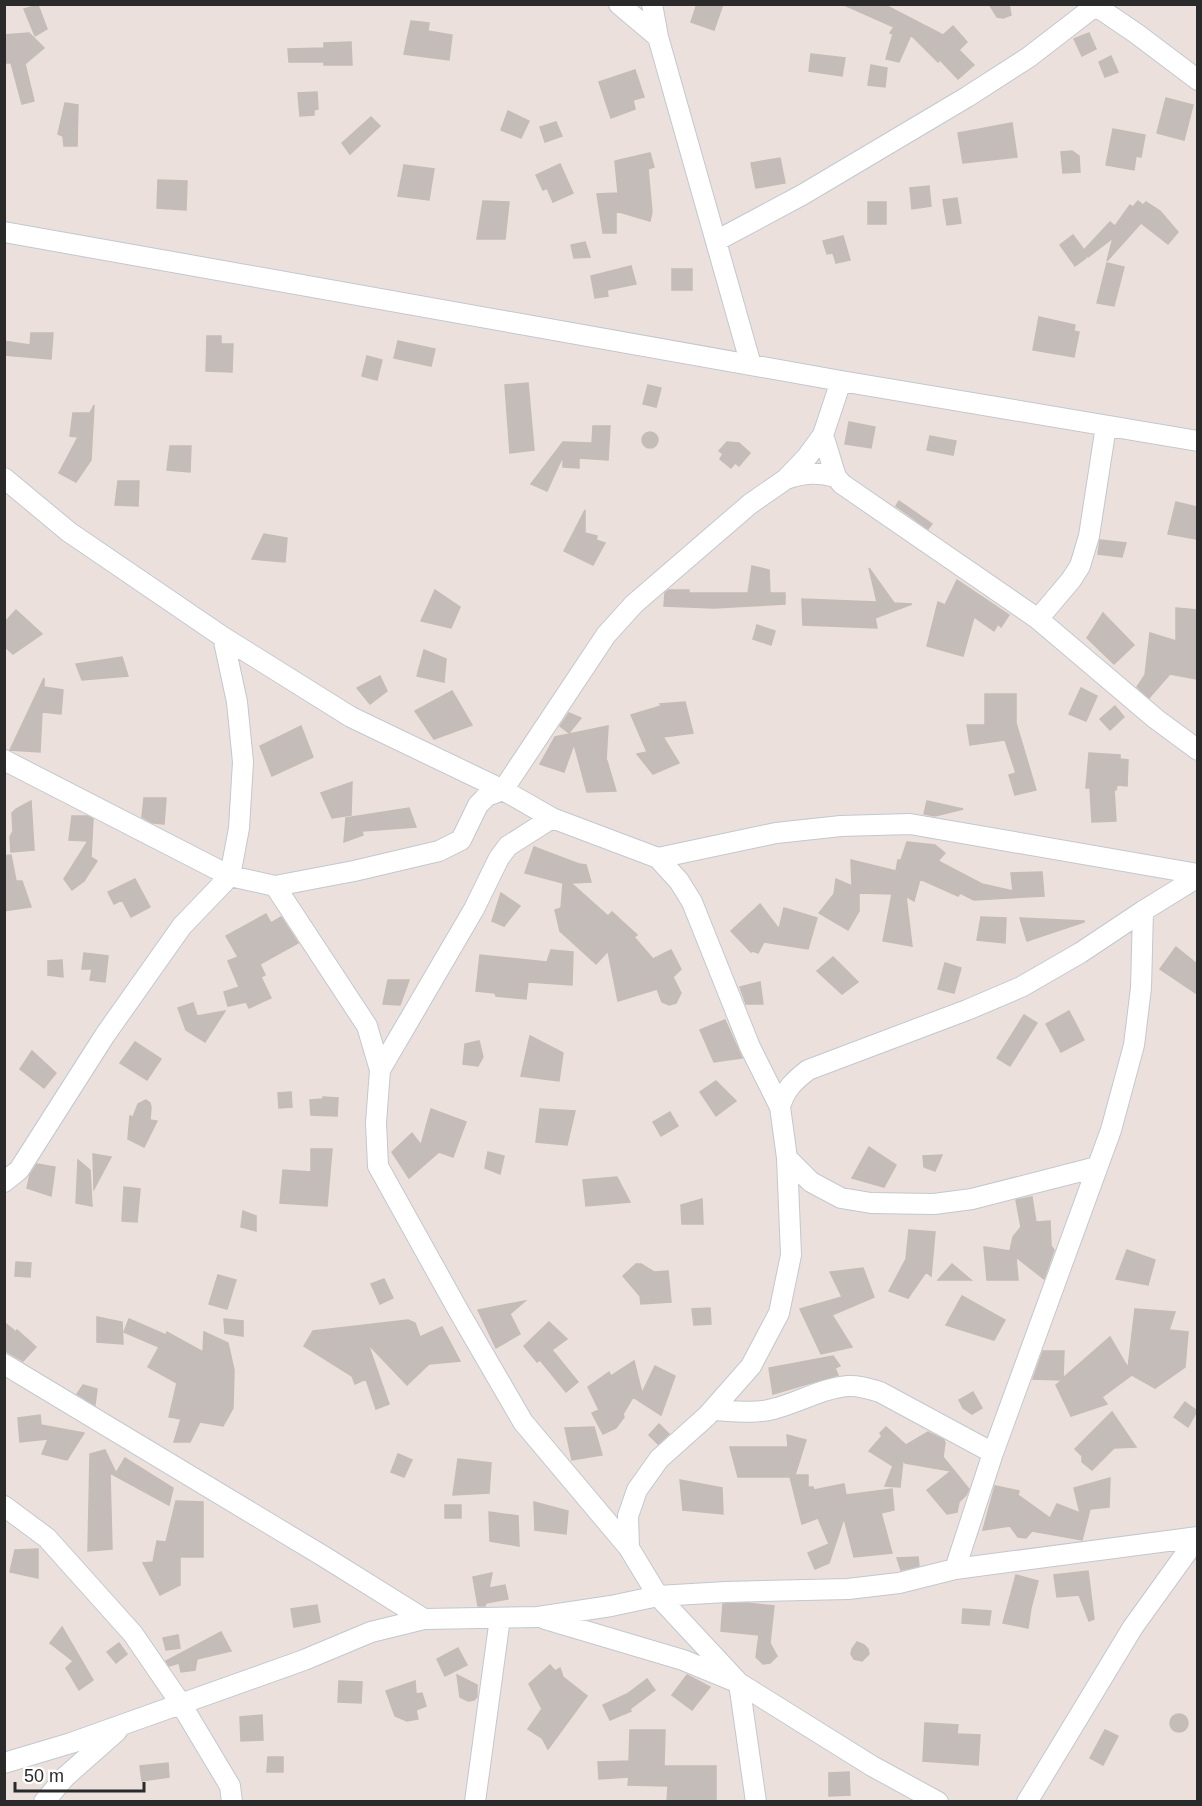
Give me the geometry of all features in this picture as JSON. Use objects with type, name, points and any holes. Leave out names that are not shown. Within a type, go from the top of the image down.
[{"type":"street","points":[[619,4],[658,38]]},
{"type":"street","points":[[652,4],[658,38],[751,364]]},
{"type":"street","points":[[716,241],[802,195],[968,97],[1029,57],[1094,5],[1137,34],[1197,80]]},
{"type":"street","points":[[4,232],[841,381],[1197,441]]},
{"type":"street","points":[[10,767],[230,876],[275,886],[354,871],[439,851],[461,840],[478,805],[487,796],[503,790],[606,635],[634,604],[750,504],[786,479],[807,457],[823,435],[841,381]]},
{"type":"street","points":[[1038,620],[1080,566],[1089,536],[1106,426]]},
{"type":"street","points":[[823,435],[836,477]]},
{"type":"street","points":[[786,479],[814,473],[836,477],[882,513],[1038,620],[1156,719],[1197,750]]},
{"type":"street","points":[[4,478],[69,531],[223,637],[351,717],[503,790],[552,818],[658,858],[679,882],[701,920],[750,1047],[780,1107],[787,1158],[791,1255],[778,1313],[751,1366],[713,1410],[659,1459],[637,1490],[628,1516],[629,1548]]},
{"type":"street","points":[[4,1182],[19,1170],[105,1035],[182,926],[230,876],[239,828],[243,762],[237,702],[223,637]]},
{"type":"street","points":[[380,1070],[474,909],[499,858],[508,846],[552,818]]},
{"type":"street","points":[[658,858],[776,833],[841,826],[910,825],[1197,876]]},
{"type":"street","points":[[780,1107],[792,1083],[808,1070],[968,1010],[1021,987],[1080,953],[1197,876]]},
{"type":"street","points":[[275,886],[367,1026],[380,1070],[376,1124],[378,1166],[458,1310],[524,1422],[629,1548],[658,1596],[739,1683],[756,1802]]},
{"type":"street","points":[[955,1569],[993,1453],[1111,1130],[1134,1045],[1141,988],[1143,911]]},
{"type":"street","points":[[787,1158],[811,1182],[841,1198],[871,1203],[934,1204],[972,1199],[1097,1167]]},
{"type":"street","points":[[4,1364],[424,1619]]},
{"type":"street","points":[[713,1410],[757,1412],[775,1409],[810,1395],[848,1386],[862,1387],[880,1392],[993,1453]]},
{"type":"street","points":[[4,1506],[47,1538],[133,1634],[181,1704],[230,1786],[232,1802]]},
{"type":"street","points":[[4,1763],[181,1704],[304,1660],[371,1632],[424,1619],[538,1617],[658,1596],[738,1591],[848,1589],[899,1583],[955,1569],[1197,1537]]},
{"type":"street","points":[[1027,1802],[1133,1627],[1197,1537]]},
{"type":"street","points":[[475,1802],[500,1617]]},
{"type":"street","points":[[538,1617],[683,1660],[739,1683],[872,1766],[938,1802]]},
{"type":"street","points":[[44,1802],[65,1777],[125,1723]]},
{"type":"building","points":[[697,4],[723,4],[714,30],[691,22]]},
{"type":"building","points":[[842,4],[887,6],[943,35],[953,26],[967,42],[959,50],[974,65],[958,79],[911,35],[899,62],[886,59],[893,34],[890,33],[894,27]]},
{"type":"building","points":[[989,4],[1009,4],[1011,15],[1003,18],[997,17]]},
{"type":"building","points":[[38,5],[47,29],[35,36],[24,9]]},
{"type":"building","points":[[411,21],[429,23],[428,31],[452,35],[449,60],[404,54]]},
{"type":"building","points":[[29,33],[44,48],[25,64],[34,101],[22,104],[11,63],[4,63],[4,35]]},
{"type":"building","points":[[1089,33],[1096,49],[1082,56],[1074,39]]},
{"type":"building","points":[[351,42],[352,65],[289,62],[288,49],[324,48],[324,43]]},
{"type":"building","points":[[811,54],[845,58],[842,76],[809,71]]},
{"type":"building","points":[[1111,56],[1118,72],[1105,77],[1099,62]]},
{"type":"building","points":[[871,65],[887,68],[885,87],[868,85]]},
{"type":"building","points":[[635,70],[644,97],[633,100],[635,109],[611,118],[599,82]]},
{"type":"building","points":[[317,92],[318,109],[314,110],[314,115],[300,116],[298,93]]},
{"type":"building","points":[[1166,98],[1193,105],[1184,140],[1157,133]]},
{"type":"building","points":[[65,103],[78,105],[77,146],[64,146],[63,136],[58,134]]},
{"type":"building","points":[[508,111],[529,121],[521,138],[501,130]]},
{"type":"building","points":[[371,117],[380,126],[350,154],[342,143]]},
{"type":"building","points":[[556,122],[562,136],[545,142],[540,127]]},
{"type":"building","points":[[1012,123],[1017,157],[963,163],[958,133]]},
{"type":"building","points":[[1113,129],[1145,135],[1141,157],[1136,156],[1134,170],[1106,165]]},
{"type":"building","points":[[1072,151],[1079,156],[1080,172],[1063,173],[1061,152]]},
{"type":"building","points":[[650,153],[654,167],[648,169],[652,212],[650,221],[616,211],[616,233],[603,233],[597,194],[618,193],[615,161]]},
{"type":"building","points":[[780,158],[785,183],[756,188],[751,163]]},
{"type":"building","points":[[560,164],[573,193],[553,202],[547,188],[543,190],[536,175]]},
{"type":"building","points":[[404,165],[434,169],[429,200],[398,196]]},
{"type":"building","points":[[158,180],[187,181],[186,210],[157,208]]},
{"type":"building","points":[[929,186],[931,206],[912,209],[910,188]]},
{"type":"building","points":[[957,198],[961,223],[947,225],[943,200]]},
{"type":"building","points":[[483,201],[509,202],[505,239],[477,239]]},
{"type":"building","points":[[1138,201],[1143,205],[1146,202],[1160,211],[1178,232],[1168,244],[1141,223],[1107,261],[1113,238],[1088,257],[1085,254],[1086,258],[1075,266],[1060,245],[1073,235],[1084,250],[1110,222],[1115,226],[1130,205],[1133,207]]},
{"type":"building","points":[[868,202],[886,202],[886,224],[868,224]]},
{"type":"building","points":[[843,236],[850,260],[836,263],[833,253],[827,254],[823,241]]},
{"type":"building","points":[[585,242],[590,257],[574,258],[571,245]]},
{"type":"building","points":[[1107,263],[1124,267],[1114,306],[1097,303]]},
{"type":"building","points":[[631,266],[636,284],[607,290],[608,296],[595,298],[591,276]]},
{"type":"building","points":[[672,269],[692,269],[692,290],[672,290]]},
{"type":"building","points":[[1039,317],[1075,325],[1074,331],[1079,332],[1074,357],[1033,350]]},
{"type":"building","points":[[31,333],[53,333],[51,359],[4,355],[4,341],[30,345]]},
{"type":"building","points":[[207,336],[221,336],[221,344],[233,344],[232,372],[206,371]]},
{"type":"building","points":[[398,341],[435,349],[431,366],[394,358]]},
{"type":"building","points":[[367,356],[382,360],[377,380],[362,376]]},
{"type":"building","points":[[528,383],[534,450],[510,453],[505,385]]},
{"type":"building","points":[[648,385],[661,388],[656,407],[643,404]]},
{"type":"building","points":[[94,405],[91,460],[76,482],[59,473],[78,437],[70,436],[73,413],[90,413]]},
{"type":"building","points":[[849,422],[875,427],[871,448],[845,444]]},
{"type":"building","points":[[593,426],[610,426],[608,460],[579,458],[579,468],[563,467],[563,456],[547,491],[531,484],[563,442],[592,443]]},
{"type":"building","points":[[650,432],[656,434],[658,440],[656,446],[650,448],[644,446],[642,440],[644,434]]},
{"type":"building","points":[[930,436],[956,441],[953,455],[927,450]]},
{"type":"building","points":[[727,442],[739,443],[750,453],[739,466],[735,463],[731,468],[720,459],[723,454],[719,451]]},
{"type":"building","points":[[170,446],[191,446],[190,472],[167,470]]},
{"type":"building","points":[[118,481],[139,481],[138,506],[115,505]]},
{"type":"building","points":[[899,501],[932,524],[928,529],[896,506]]},
{"type":"building","points":[[1176,502],[1197,507],[1197,539],[1168,534]]},
{"type":"building","points":[[585,510],[585,533],[597,536],[596,540],[605,543],[593,565],[564,551]]},
{"type":"building","points":[[264,534],[287,538],[285,562],[252,559]]},
{"type":"building","points":[[1100,540],[1126,543],[1122,557],[1098,554]]},
{"type":"building","points":[[752,566],[769,570],[770,593],[785,593],[785,604],[714,608],[664,606],[665,593],[669,590],[689,590],[689,593],[748,593]]},
{"type":"building","points":[[869,568],[894,603],[912,604],[875,618],[877,628],[803,625],[802,599],[877,602]]},
{"type":"building","points":[[957,580],[1009,615],[1001,627],[998,624],[994,631],[974,617],[963,656],[927,646],[938,602],[945,605]]},
{"type":"building","points":[[435,590],[460,607],[451,628],[421,621]]},
{"type":"building","points":[[1176,608],[1197,610],[1197,679],[1170,674],[1149,698],[1137,687],[1145,675],[1150,633],[1176,641]]},
{"type":"building","points":[[16,610],[42,634],[13,654],[4,646],[4,623]]},
{"type":"building","points":[[1103,613],[1134,645],[1114,664],[1087,638]]},
{"type":"building","points":[[757,625],[775,631],[771,645],[753,639]]},
{"type":"building","points":[[424,650],[446,659],[444,682],[417,676]]},
{"type":"building","points":[[122,657],[128,676],[82,680],[76,664]]},
{"type":"building","points":[[380,676],[387,691],[370,704],[357,688]]},
{"type":"building","points":[[44,678],[44,687],[63,690],[61,714],[42,712],[40,752],[10,750]]},
{"type":"building","points":[[1081,688],[1097,696],[1086,721],[1069,714]]},
{"type":"building","points":[[452,691],[472,725],[434,739],[415,711]]},
{"type":"building","points":[[985,694],[1016,694],[1016,723],[1036,790],[1015,795],[1009,775],[1016,773],[1005,740],[970,745],[967,725],[985,725]]},
{"type":"building","points":[[685,702],[693,733],[663,737],[679,763],[653,774],[637,754],[647,752],[631,715],[661,706],[660,704]]},
{"type":"building","points":[[1115,706],[1124,717],[1110,730],[1100,719]]},
{"type":"building","points":[[569,713],[581,718],[569,733],[560,726]]},
{"type":"building","points":[[301,726],[313,757],[272,776],[260,746]]},
{"type":"building","points":[[608,726],[606,762],[616,791],[587,792],[574,744],[564,772],[540,764],[555,737]]},
{"type":"building","points":[[1089,753],[1120,755],[1120,759],[1128,760],[1127,786],[1117,785],[1116,790],[1114,789],[1116,821],[1092,822],[1090,788],[1086,788]]},
{"type":"building","points":[[352,782],[351,815],[332,818],[321,793]]},
{"type":"building","points":[[144,798],[166,798],[164,824],[153,823],[142,817]]},
{"type":"building","points":[[31,801],[34,850],[11,852],[12,813]]},
{"type":"building","points":[[927,801],[963,809],[935,816],[924,814]]},
{"type":"building","points":[[409,808],[416,827],[362,831],[363,835],[344,842],[346,818]]},
{"type":"building","points":[[72,816],[87,816],[93,819],[91,857],[97,861],[84,881],[72,890],[64,879],[88,841],[69,840]]},
{"type":"building","points":[[907,842],[935,845],[945,853],[938,861],[982,884],[1013,891],[1011,873],[1042,872],[1044,896],[974,900],[960,893],[958,896],[920,879],[914,901],[906,896],[912,946],[883,941],[892,894],[859,893],[859,911],[848,930],[819,913],[834,894],[836,879],[852,886],[851,860],[896,871],[898,860],[901,860]]},
{"type":"building","points":[[534,847],[586,865],[591,882],[571,883],[608,916],[612,912],[637,935],[634,937],[653,959],[671,950],[681,969],[673,977],[681,993],[676,1003],[669,1005],[662,1002],[657,989],[618,1001],[608,951],[596,964],[560,931],[555,910],[561,908],[563,883],[525,873]]},
{"type":"building","points":[[11,855],[16,881],[22,881],[31,907],[4,911],[4,856]]},
{"type":"building","points":[[135,879],[150,907],[131,917],[122,900],[114,904],[108,892]]},
{"type":"building","points":[[501,893],[520,906],[504,926],[492,921]]},
{"type":"building","points":[[760,904],[779,929],[784,908],[817,918],[808,949],[764,942],[758,953],[751,952],[731,931]]},
{"type":"building","points":[[266,914],[271,923],[281,917],[298,943],[260,964],[265,975],[261,977],[271,998],[249,1008],[246,1002],[228,1006],[224,992],[239,987],[228,961],[238,957],[226,936]]},
{"type":"building","points":[[981,917],[1006,918],[1005,943],[977,940]]},
{"type":"building","points":[[1020,918],[1084,921],[1084,922],[1027,941]]},
{"type":"building","points":[[1176,947],[1197,964],[1197,994],[1160,969]]},
{"type":"building","points":[[551,950],[573,952],[572,985],[528,982],[526,999],[476,991],[480,955],[547,962]]},
{"type":"building","points":[[84,953],[108,956],[105,982],[90,980],[92,969],[82,969]]},
{"type":"building","points":[[833,957],[858,982],[842,994],[817,971]]},
{"type":"building","points":[[62,960],[63,977],[48,975],[48,961]]},
{"type":"building","points":[[945,963],[961,968],[954,993],[938,989]]},
{"type":"building","points":[[388,980],[409,980],[400,1005],[383,1004]]},
{"type":"building","points":[[760,982],[763,1004],[746,1004],[740,987]]},
{"type":"building","points":[[193,1003],[197,1016],[225,1011],[205,1042],[186,1030],[178,1008]]},
{"type":"building","points":[[1069,1011],[1084,1040],[1061,1052],[1046,1024]]},
{"type":"building","points":[[1024,1015],[1037,1023],[1010,1066],[997,1058]]},
{"type":"building","points":[[725,1020],[742,1058],[714,1062],[700,1030]]},
{"type":"building","points":[[530,1036],[563,1053],[559,1081],[521,1076]]},
{"type":"building","points":[[479,1041],[483,1057],[478,1066],[463,1064],[465,1044]]},
{"type":"building","points":[[135,1042],[161,1059],[147,1080],[120,1063]]},
{"type":"building","points":[[32,1051],[56,1073],[44,1088],[20,1069]]},
{"type":"building","points":[[716,1081],[736,1101],[716,1116],[700,1092]]},
{"type":"building","points":[[291,1092],[292,1107],[279,1108],[278,1093]]},
{"type":"building","points":[[323,1097],[338,1098],[337,1116],[311,1115],[310,1100],[323,1099]]},
{"type":"building","points":[[146,1100],[151,1107],[150,1120],[157,1121],[144,1147],[128,1139],[130,1116],[133,1117],[138,1104]]},
{"type":"building","points":[[431,1109],[466,1122],[453,1157],[439,1152],[409,1178],[392,1152],[412,1133],[421,1145]]},
{"type":"building","points":[[540,1109],[575,1111],[567,1145],[536,1142]]},
{"type":"building","points":[[670,1112],[678,1126],[661,1136],[653,1122]]},
{"type":"building","points":[[869,1147],[896,1165],[884,1187],[852,1178]]},
{"type":"building","points":[[311,1149],[332,1149],[327,1206],[280,1203],[283,1170],[311,1172]]},
{"type":"building","points":[[488,1152],[504,1156],[500,1174],[485,1168]]},
{"type":"building","points":[[93,1154],[111,1157],[94,1189]]},
{"type":"building","points":[[942,1155],[935,1171],[924,1167],[923,1156]]},
{"type":"building","points":[[78,1160],[90,1170],[92,1206],[76,1203]]},
{"type":"building","points":[[37,1164],[55,1167],[51,1196],[27,1188],[30,1175]]},
{"type":"building","points":[[617,1177],[630,1202],[586,1206],[583,1180]]},
{"type":"building","points":[[124,1187],[140,1189],[137,1222],[122,1221]]},
{"type":"building","points":[[1032,1197],[1036,1222],[1050,1221],[1051,1246],[1054,1250],[1044,1279],[1016,1257],[1018,1280],[987,1280],[984,1247],[1010,1251],[1013,1237],[1021,1227],[1016,1200]]},
{"type":"building","points":[[702,1199],[703,1224],[682,1224],[681,1205]]},
{"type":"building","points":[[243,1211],[256,1216],[256,1231],[241,1227]]},
{"type":"building","points":[[909,1230],[935,1232],[931,1276],[926,1272],[908,1298],[889,1291],[906,1259]]},
{"type":"building","points":[[1127,1250],[1155,1260],[1148,1285],[1116,1279]]},
{"type":"building","points":[[16,1262],[31,1263],[30,1277],[15,1276]]},
{"type":"building","points":[[636,1264],[641,1264],[654,1272],[668,1271],[671,1302],[641,1304],[640,1296],[623,1276]]},
{"type":"building","points":[[952,1264],[971,1280],[938,1280]]},
{"type":"building","points":[[863,1268],[874,1297],[832,1315],[852,1347],[821,1354],[800,1309],[842,1297],[830,1272]]},
{"type":"building","points":[[218,1275],[236,1280],[227,1309],[209,1304]]},
{"type":"building","points":[[384,1279],[393,1298],[380,1304],[371,1284]]},
{"type":"building","points":[[962,1296],[1005,1320],[994,1340],[946,1325]]},
{"type":"building","points":[[525,1301],[510,1314],[520,1334],[496,1348],[478,1310]]},
{"type":"building","points":[[710,1308],[711,1324],[694,1325],[692,1309]]},
{"type":"building","points":[[1135,1309],[1175,1312],[1169,1330],[1188,1332],[1185,1367],[1155,1388],[1132,1375],[1102,1397],[1107,1404],[1071,1416],[1056,1385],[1062,1380],[1033,1379],[1043,1351],[1064,1351],[1063,1378],[1110,1337],[1128,1368]]},
{"type":"building","points":[[97,1317],[122,1322],[123,1344],[97,1342]]},
{"type":"building","points":[[129,1319],[166,1335],[167,1332],[203,1352],[204,1332],[228,1343],[234,1370],[233,1408],[223,1426],[200,1422],[190,1442],[174,1442],[181,1419],[169,1417],[177,1383],[148,1367],[159,1347],[124,1332]]},
{"type":"building","points":[[224,1319],[243,1321],[243,1336],[225,1333]]},
{"type":"building","points":[[408,1320],[415,1323],[420,1337],[442,1327],[460,1361],[429,1364],[407,1385],[368,1344],[389,1404],[376,1409],[366,1379],[355,1384],[352,1376],[304,1346],[313,1331]]},
{"type":"building","points":[[4,1322],[36,1347],[23,1361],[4,1350]]},
{"type":"building","points":[[549,1322],[567,1339],[552,1350],[578,1382],[566,1392],[540,1360],[537,1362],[524,1346]]},
{"type":"building","points":[[833,1356],[840,1366],[835,1368],[838,1375],[773,1394],[769,1368]]},
{"type":"building","points":[[634,1361],[642,1393],[655,1366],[675,1376],[661,1415],[633,1397],[616,1428],[603,1434],[592,1413],[599,1410],[588,1387],[609,1372],[611,1376]]},
{"type":"building","points":[[83,1385],[97,1389],[95,1405],[77,1394]]},
{"type":"building","points":[[973,1392],[982,1408],[972,1414],[963,1408],[959,1400]]},
{"type":"building","points":[[1185,1402],[1197,1411],[1188,1427],[1174,1417]]},
{"type":"building","points":[[1112,1412],[1136,1447],[1114,1448],[1092,1470],[1082,1462],[1082,1456],[1075,1449]]},
{"type":"building","points":[[40,1415],[41,1425],[84,1433],[67,1460],[42,1454],[48,1439],[20,1442],[18,1418]]},
{"type":"building","points":[[659,1424],[669,1434],[658,1444],[649,1435]]},
{"type":"building","points":[[594,1427],[602,1455],[572,1460],[565,1428]]},
{"type":"building","points":[[886,1427],[906,1445],[928,1432],[944,1440],[943,1457],[969,1489],[959,1502],[957,1512],[947,1514],[927,1490],[951,1471],[905,1463],[903,1460],[900,1487],[885,1486],[893,1466],[869,1451],[882,1436],[880,1433]]},
{"type":"building","points":[[787,1435],[806,1440],[795,1475],[808,1475],[808,1487],[813,1487],[814,1490],[844,1484],[846,1495],[892,1489],[894,1510],[881,1513],[892,1553],[854,1557],[844,1518],[829,1563],[815,1569],[808,1553],[829,1544],[818,1518],[802,1524],[790,1477],[738,1477],[730,1447],[788,1447]]},
{"type":"building","points":[[105,1450],[116,1473],[125,1458],[173,1488],[169,1505],[110,1473],[112,1549],[88,1551],[90,1454]]},
{"type":"building","points":[[398,1454],[412,1460],[404,1477],[391,1472]]},
{"type":"building","points":[[458,1459],[491,1463],[489,1493],[453,1495]]},
{"type":"building","points":[[1110,1478],[1109,1507],[1090,1509],[1082,1540],[1032,1531],[1026,1538],[1018,1537],[1010,1526],[983,1530],[995,1486],[1019,1491],[1018,1495],[1050,1518],[1057,1504],[1080,1513],[1074,1488]]},
{"type":"building","points":[[680,1480],[722,1488],[723,1514],[683,1510]]},
{"type":"building","points":[[176,1501],[203,1502],[203,1557],[180,1557],[180,1585],[160,1595],[143,1563],[153,1562],[157,1541],[166,1542]]},
{"type":"building","points":[[534,1502],[568,1511],[566,1534],[535,1530]]},
{"type":"building","points":[[445,1505],[461,1505],[461,1518],[445,1518]]},
{"type":"building","points":[[489,1512],[518,1516],[519,1546],[490,1541]]},
{"type":"building","points":[[38,1549],[38,1578],[10,1572],[15,1550]]},
{"type":"building","points":[[918,1557],[919,1566],[901,1570],[897,1558]]},
{"type":"building","points":[[1088,1571],[1094,1619],[1089,1621],[1079,1595],[1057,1597],[1054,1575]]},
{"type":"building","points":[[492,1573],[489,1588],[505,1585],[508,1599],[478,1606],[473,1577]]},
{"type":"building","points":[[1016,1575],[1038,1581],[1028,1628],[1003,1623]]},
{"type":"building","points":[[747,1603],[774,1606],[770,1643],[777,1656],[770,1663],[763,1664],[756,1657],[759,1635],[721,1631],[723,1604]]},
{"type":"building","points":[[317,1605],[320,1622],[294,1627],[291,1609]]},
{"type":"building","points":[[963,1609],[991,1611],[989,1625],[962,1623]]},
{"type":"building","points":[[62,1627],[93,1680],[79,1690],[66,1668],[73,1661],[50,1643]]},
{"type":"building","points":[[221,1632],[231,1651],[197,1659],[195,1670],[181,1672],[179,1663],[169,1666],[166,1661]]},
{"type":"building","points":[[178,1635],[180,1648],[166,1650],[163,1638]]},
{"type":"building","points":[[857,1642],[868,1649],[869,1654],[862,1661],[854,1659],[851,1654]]},
{"type":"building","points":[[119,1643],[127,1654],[116,1663],[107,1652]]},
{"type":"building","points":[[458,1648],[467,1665],[445,1676],[437,1659]]},
{"type":"building","points":[[550,1665],[555,1671],[560,1668],[563,1677],[587,1696],[548,1749],[542,1738],[528,1729],[542,1709],[529,1684]]},
{"type":"building","points":[[457,1675],[477,1685],[477,1697],[474,1700],[468,1701],[460,1697]]},
{"type":"building","points":[[687,1675],[710,1687],[692,1710],[672,1695]]},
{"type":"building","points":[[647,1679],[655,1690],[630,1709],[631,1711],[610,1720],[603,1705],[627,1694]]},
{"type":"building","points":[[339,1681],[362,1682],[361,1703],[338,1702]]},
{"type":"building","points":[[415,1681],[416,1694],[422,1693],[426,1706],[416,1710],[418,1719],[407,1721],[395,1716],[386,1691]]},
{"type":"building","points":[[1175,1714],[1183,1714],[1188,1719],[1186,1730],[1175,1732],[1170,1727],[1170,1719]]},
{"type":"building","points":[[262,1715],[263,1740],[241,1741],[240,1717]]},
{"type":"building","points":[[925,1723],[958,1725],[957,1734],[980,1735],[978,1765],[923,1761]]},
{"type":"building","points":[[630,1730],[665,1730],[664,1766],[716,1766],[716,1802],[667,1802],[668,1786],[628,1785],[629,1777],[599,1779],[598,1762],[629,1761]]},
{"type":"building","points":[[1105,1730],[1118,1736],[1103,1765],[1090,1758]]},
{"type":"building","points":[[268,1757],[283,1757],[283,1772],[267,1772]]},
{"type":"building","points":[[168,1763],[169,1777],[142,1781],[140,1766]]},
{"type":"building","points":[[849,1772],[850,1795],[829,1796],[829,1773]]}]
